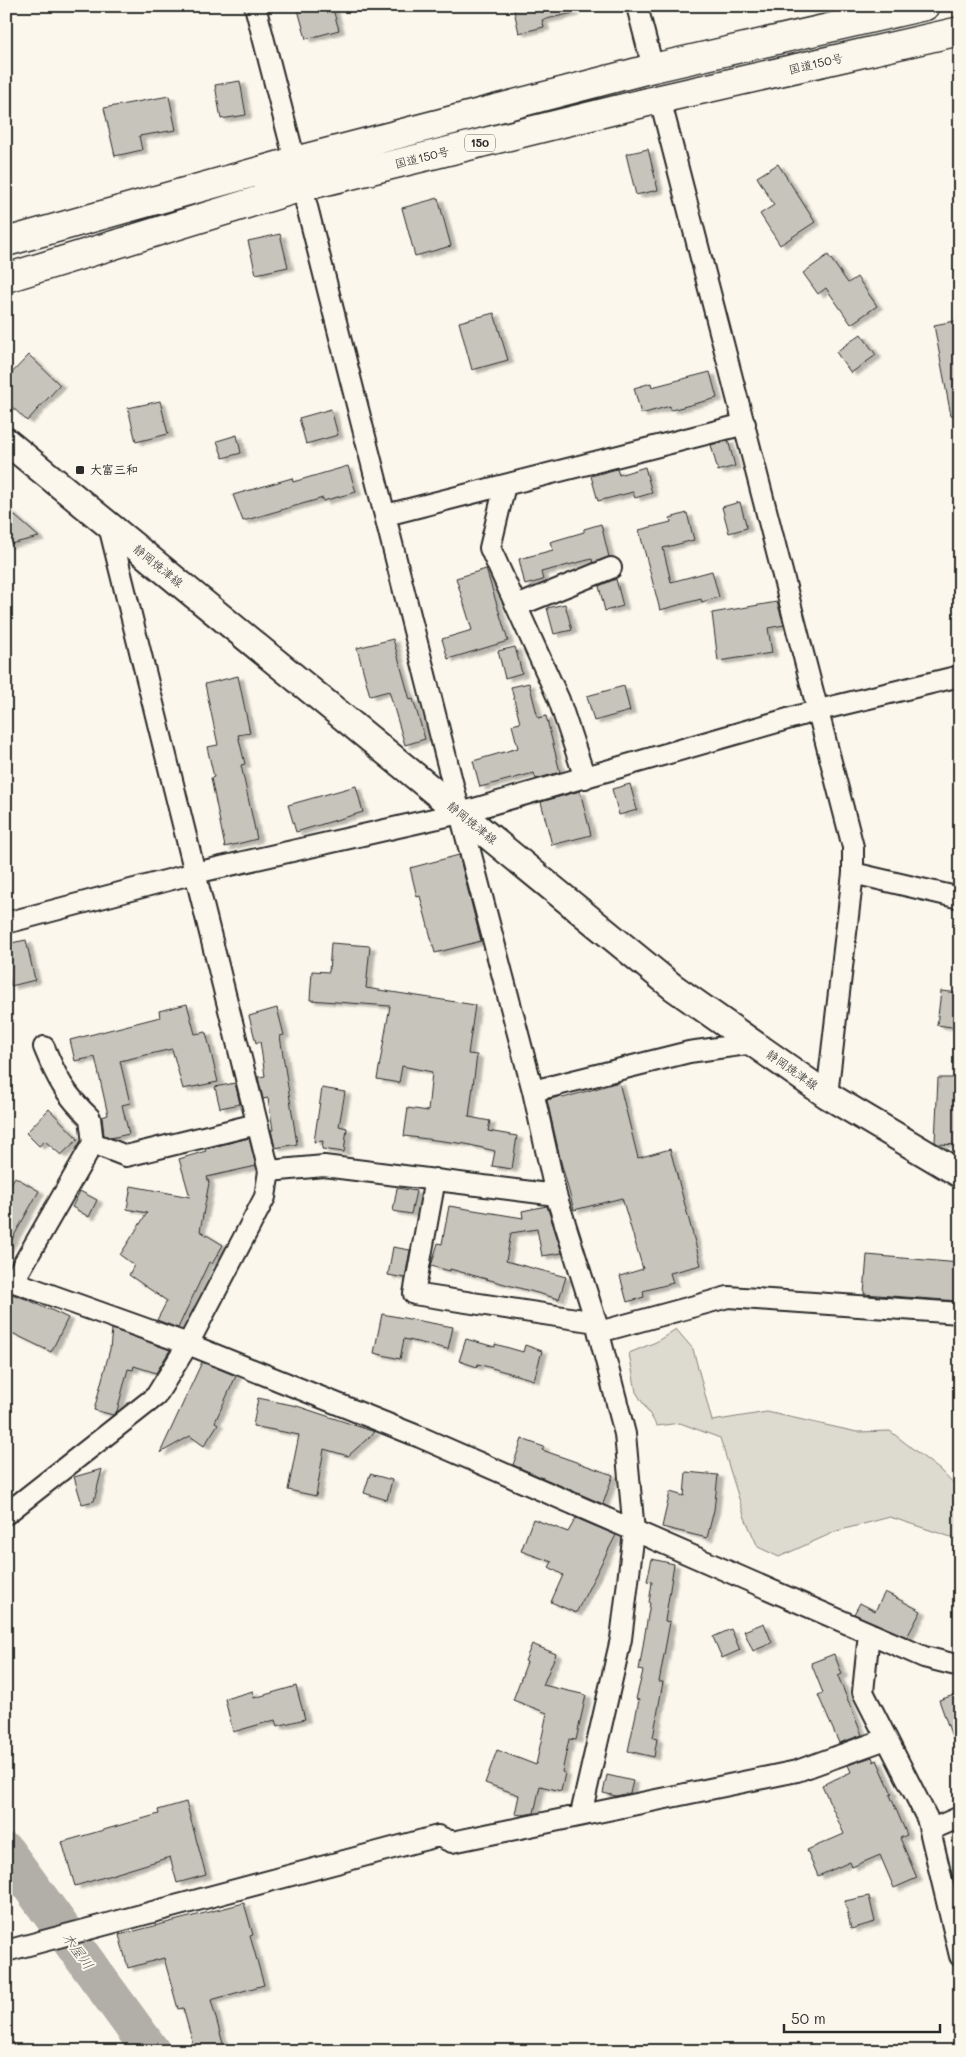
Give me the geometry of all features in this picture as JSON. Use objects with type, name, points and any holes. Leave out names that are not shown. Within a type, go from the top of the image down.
[{"type":"highway","name":"150","points":[[6,242],[295,161],[653,68],[925,6]]},
{"type":"highway","name":"国道150号","points":[[6,278],[302,187],[660,99],[960,32]]},
{"type":"main road","name":"静岡焼津線","points":[[6,441],[674,987],[827,1094],[960,1174]]},
{"type":"street","points":[[255,6],[295,161]]},
{"type":"street","points":[[637,6],[653,68]]},
{"type":"street","points":[[660,99],[854,847],[853,873],[827,1094]]},
{"type":"street","points":[[302,187],[460,813],[533,1092],[556,1195],[598,1327],[625,1434],[634,1532],[621,1639],[582,1814]]},
{"type":"street","points":[[386,515],[745,424]]},
{"type":"street","points":[[504,485],[490,548],[559,700],[585,778]]},
{"type":"street","points":[[6,1514],[156,1396],[188,1344],[265,1197],[269,1172],[109,526]]},
{"type":"street","points":[[517,606],[610,568]]},
{"type":"street","points":[[6,923],[195,873],[460,813],[820,710],[960,676]]},
{"type":"street","points":[[853,873],[960,898]]},
{"type":"street","points":[[533,1092],[688,1052],[754,1043]]},
{"type":"street","points":[[44,1047],[57,1078],[66,1092],[90,1118],[93,1143],[9,1281],[188,1344],[420,1437],[924,1657],[960,1666]]},
{"type":"street","points":[[93,1143],[126,1156],[257,1124]]},
{"type":"street","points":[[269,1172],[324,1166],[556,1195]]},
{"type":"street","points":[[434,1179],[414,1294],[598,1327],[728,1297],[960,1314]]},
{"type":"street","points":[[868,1633],[863,1692],[927,1818],[960,1956]]},
{"type":"street","points":[[6,1951],[438,1836],[452,1842],[797,1771],[886,1738]]},
{"type":"street","points":[[930,1830],[960,1817]]},
{"type":"shaded area","points":[[676,1329],[693,1349],[712,1421],[767,1412],[857,1432],[890,1431],[940,1470],[960,1491],[960,1540],[890,1517],[837,1531],[779,1557],[758,1547],[745,1518],[720,1438],[680,1423],[657,1426],[636,1392],[629,1353],[656,1342]]},
{"type":"building","points":[[297,6],[332,6],[339,30],[306,39]]},
{"type":"building","points":[[513,6],[572,6],[573,13],[542,20],[544,27],[519,33]]},
{"type":"building","points":[[240,81],[246,115],[221,119],[215,85]]},
{"type":"building","points":[[169,96],[176,130],[139,136],[142,150],[115,156],[104,108]]},
{"type":"building","points":[[648,149],[658,190],[636,195],[626,154]]},
{"type":"building","points":[[778,164],[815,222],[780,245],[760,214],[774,205],[757,177]]},
{"type":"building","points":[[438,198],[451,246],[415,256],[402,208]]},
{"type":"building","points":[[280,234],[288,267],[256,274],[248,241]]},
{"type":"building","points":[[828,255],[848,283],[857,277],[877,306],[851,324],[826,288],[818,294],[803,273]]},
{"type":"building","points":[[494,313],[508,360],[472,370],[459,322]]},
{"type":"building","points":[[960,320],[960,415],[951,416],[934,325]]},
{"type":"building","points":[[861,334],[876,355],[851,373],[836,352]]},
{"type":"building","points":[[29,355],[60,385],[27,421],[6,401],[6,379]]},
{"type":"building","points":[[710,372],[717,398],[671,410],[670,406],[641,414],[634,388],[651,383],[652,387]]},
{"type":"building","points":[[160,401],[168,434],[136,442],[128,408]]},
{"type":"building","points":[[331,409],[338,435],[306,444],[299,418]]},
{"type":"building","points":[[237,435],[241,453],[223,458],[217,441]]},
{"type":"building","points":[[728,440],[735,466],[718,471],[711,445]]},
{"type":"building","points":[[348,466],[356,492],[323,501],[323,498],[243,521],[233,495],[292,478],[293,482]]},
{"type":"building","points":[[645,467],[652,493],[635,498],[633,492],[598,501],[591,476],[617,469],[619,475]]},
{"type":"building","points":[[740,502],[747,528],[729,533],[722,507]]},
{"type":"building","points":[[6,508],[39,537],[6,545]]},
{"type":"building","points":[[687,513],[694,540],[663,548],[671,582],[712,571],[719,597],[702,602],[701,599],[660,610],[639,530],[671,522],[670,518]]},
{"type":"building","points":[[601,524],[609,557],[593,563],[592,559],[541,572],[543,580],[525,585],[519,559],[553,550],[550,542],[584,532],[584,529]]},
{"type":"building","points":[[486,569],[508,641],[448,659],[442,639],[472,630],[456,578]]},
{"type":"building","points":[[616,579],[623,606],[605,611],[599,586]]},
{"type":"building","points":[[777,602],[784,625],[768,628],[772,653],[718,661],[712,613]]},
{"type":"building","points":[[565,604],[572,630],[554,634],[547,608]]},
{"type":"building","points":[[393,639],[410,700],[413,699],[425,739],[405,745],[389,691],[370,696],[357,648]]},
{"type":"building","points":[[515,647],[522,673],[505,678],[498,651]]},
{"type":"building","points":[[238,676],[250,733],[238,735],[245,764],[241,765],[257,839],[225,847],[211,778],[214,777],[207,747],[218,745],[205,684]]},
{"type":"building","points":[[529,683],[538,718],[546,716],[560,772],[536,779],[534,773],[480,787],[473,761],[518,748],[512,725],[520,723],[511,687]]},
{"type":"building","points":[[624,686],[630,711],[594,721],[587,696]]},
{"type":"building","points":[[630,784],[637,810],[619,815],[612,789]]},
{"type":"building","points":[[356,786],[363,812],[296,832],[288,805]]},
{"type":"building","points":[[580,791],[591,835],[552,845],[541,802]]},
{"type":"building","points":[[459,855],[481,941],[435,953],[420,896],[417,897],[410,868]]},
{"type":"building","points":[[26,940],[35,980],[11,986],[6,963],[6,944]]},
{"type":"building","points":[[331,943],[370,946],[366,988],[475,1005],[468,1054],[477,1055],[469,1117],[490,1121],[488,1131],[517,1136],[512,1169],[492,1166],[495,1151],[466,1144],[404,1136],[408,1108],[428,1111],[432,1072],[402,1066],[399,1083],[377,1079],[390,1006],[310,1000],[312,971],[329,972]]},
{"type":"building","points":[[941,991],[960,993],[960,1028],[937,1025]]},
{"type":"building","points":[[187,1004],[195,1034],[206,1032],[218,1082],[183,1089],[172,1049],[120,1061],[130,1103],[122,1105],[129,1134],[111,1138],[104,1135],[102,1117],[108,1115],[95,1057],[75,1061],[70,1040],[160,1017],[159,1011]]},
{"type":"building","points":[[277,1008],[284,1035],[280,1036],[297,1144],[275,1148],[268,1098],[263,1099],[258,1077],[265,1076],[260,1041],[256,1043],[249,1016]]},
{"type":"building","points":[[938,1078],[960,1078],[960,1145],[938,1144],[935,1142]]},
{"type":"building","points":[[619,1082],[638,1158],[670,1149],[701,1265],[670,1273],[673,1283],[643,1291],[644,1297],[627,1302],[620,1276],[643,1269],[622,1198],[574,1210],[547,1100],[561,1096],[563,1098]]},
{"type":"building","points":[[235,1083],[240,1104],[220,1108],[215,1087]]},
{"type":"building","points":[[322,1088],[345,1092],[339,1126],[347,1128],[344,1152],[322,1149],[323,1141],[314,1142]]},
{"type":"building","points":[[49,1109],[78,1139],[61,1155],[45,1141],[39,1146],[26,1133]]},
{"type":"building","points":[[249,1138],[256,1166],[207,1177],[209,1183],[200,1231],[223,1245],[212,1264],[209,1262],[178,1328],[157,1320],[167,1301],[129,1275],[134,1265],[120,1255],[147,1213],[127,1209],[131,1186],[190,1197],[179,1159],[206,1151],[205,1149]]},
{"type":"building","points":[[15,1177],[39,1191],[6,1250],[6,1192]]},
{"type":"building","points":[[397,1188],[416,1191],[411,1214],[393,1211]]},
{"type":"building","points":[[80,1191],[97,1200],[89,1217],[72,1207]]},
{"type":"building","points":[[449,1206],[523,1218],[522,1211],[547,1206],[562,1253],[542,1256],[537,1229],[511,1233],[506,1261],[566,1277],[559,1299],[450,1269],[450,1271],[431,1266],[438,1243],[442,1244]]},
{"type":"building","points":[[393,1247],[410,1250],[405,1278],[388,1275]]},
{"type":"building","points":[[867,1255],[960,1263],[958,1301],[864,1294]]},
{"type":"building","points":[[6,1292],[29,1300],[68,1318],[51,1352],[6,1330]]},
{"type":"building","points":[[382,1314],[453,1327],[448,1349],[404,1339],[400,1359],[374,1353]]},
{"type":"building","points":[[112,1329],[170,1350],[156,1373],[134,1366],[133,1370],[128,1369],[117,1411],[113,1415],[94,1410],[110,1349]]},
{"type":"building","points":[[466,1339],[495,1347],[495,1344],[523,1352],[525,1345],[542,1351],[534,1380],[478,1364],[477,1367],[459,1361]]},
{"type":"building","points":[[202,1362],[236,1376],[215,1422],[218,1424],[204,1446],[190,1436],[160,1453]]},
{"type":"building","points":[[258,1398],[297,1406],[375,1432],[348,1456],[324,1449],[316,1496],[288,1490],[299,1435],[253,1426]]},
{"type":"building","points":[[522,1439],[544,1447],[542,1450],[613,1475],[603,1504],[513,1465]]},
{"type":"building","points":[[102,1469],[94,1501],[82,1504],[74,1477]]},
{"type":"building","points":[[686,1472],[718,1475],[714,1510],[707,1538],[662,1527],[670,1492],[684,1496]]},
{"type":"building","points":[[370,1474],[392,1480],[387,1500],[364,1493]]},
{"type":"building","points":[[576,1518],[616,1535],[576,1613],[551,1602],[563,1575],[549,1567],[552,1562],[521,1551],[533,1519],[568,1532]]},
{"type":"building","points":[[652,1559],[674,1564],[665,1621],[670,1622],[659,1682],[663,1682],[653,1738],[657,1739],[654,1757],[628,1751],[639,1700],[636,1699],[643,1671],[639,1670],[650,1603],[652,1582],[647,1581]]},
{"type":"building","points":[[885,1592],[921,1611],[907,1637],[854,1614],[860,1603],[875,1611]]},
{"type":"building","points":[[764,1623],[772,1643],[753,1651],[744,1631]]},
{"type":"building","points":[[731,1629],[740,1650],[722,1658],[713,1637]]},
{"type":"building","points":[[532,1644],[556,1654],[543,1685],[586,1695],[576,1740],[569,1739],[562,1772],[565,1773],[561,1791],[540,1786],[534,1813],[522,1815],[515,1814],[519,1795],[485,1783],[497,1750],[536,1765],[547,1713],[513,1700]]},
{"type":"building","points":[[834,1654],[842,1674],[838,1676],[862,1735],[839,1743],[818,1695],[823,1693],[811,1663]]},
{"type":"building","points":[[296,1686],[305,1719],[277,1726],[275,1720],[233,1732],[225,1699],[253,1691],[254,1698]]},
{"type":"building","points":[[960,1693],[960,1751],[957,1751],[939,1700]]},
{"type":"building","points":[[872,1757],[874,1762],[877,1760],[892,1794],[890,1795],[907,1835],[900,1838],[917,1878],[894,1888],[880,1855],[852,1867],[850,1862],[818,1876],[807,1850],[844,1834],[822,1785],[851,1772],[848,1765]]},
{"type":"building","points":[[607,1775],[633,1781],[630,1793],[616,1796],[603,1793]]},
{"type":"building","points":[[186,1802],[206,1875],[177,1883],[170,1857],[75,1886],[62,1842],[159,1814],[158,1810]]},
{"type":"building","points":[[869,1896],[875,1922],[851,1929],[845,1901]]},
{"type":"building","points":[[244,1903],[253,1935],[250,1936],[264,1985],[211,2000],[225,2051],[195,2051],[183,2008],[178,2009],[164,1958],[128,1968],[119,1935]]},
{"type":"waterway","name":"木屋川","points":[[6,1852],[151,2051]]},
{"type":"place","name":"大富三和","points":[[80,470]]}]
